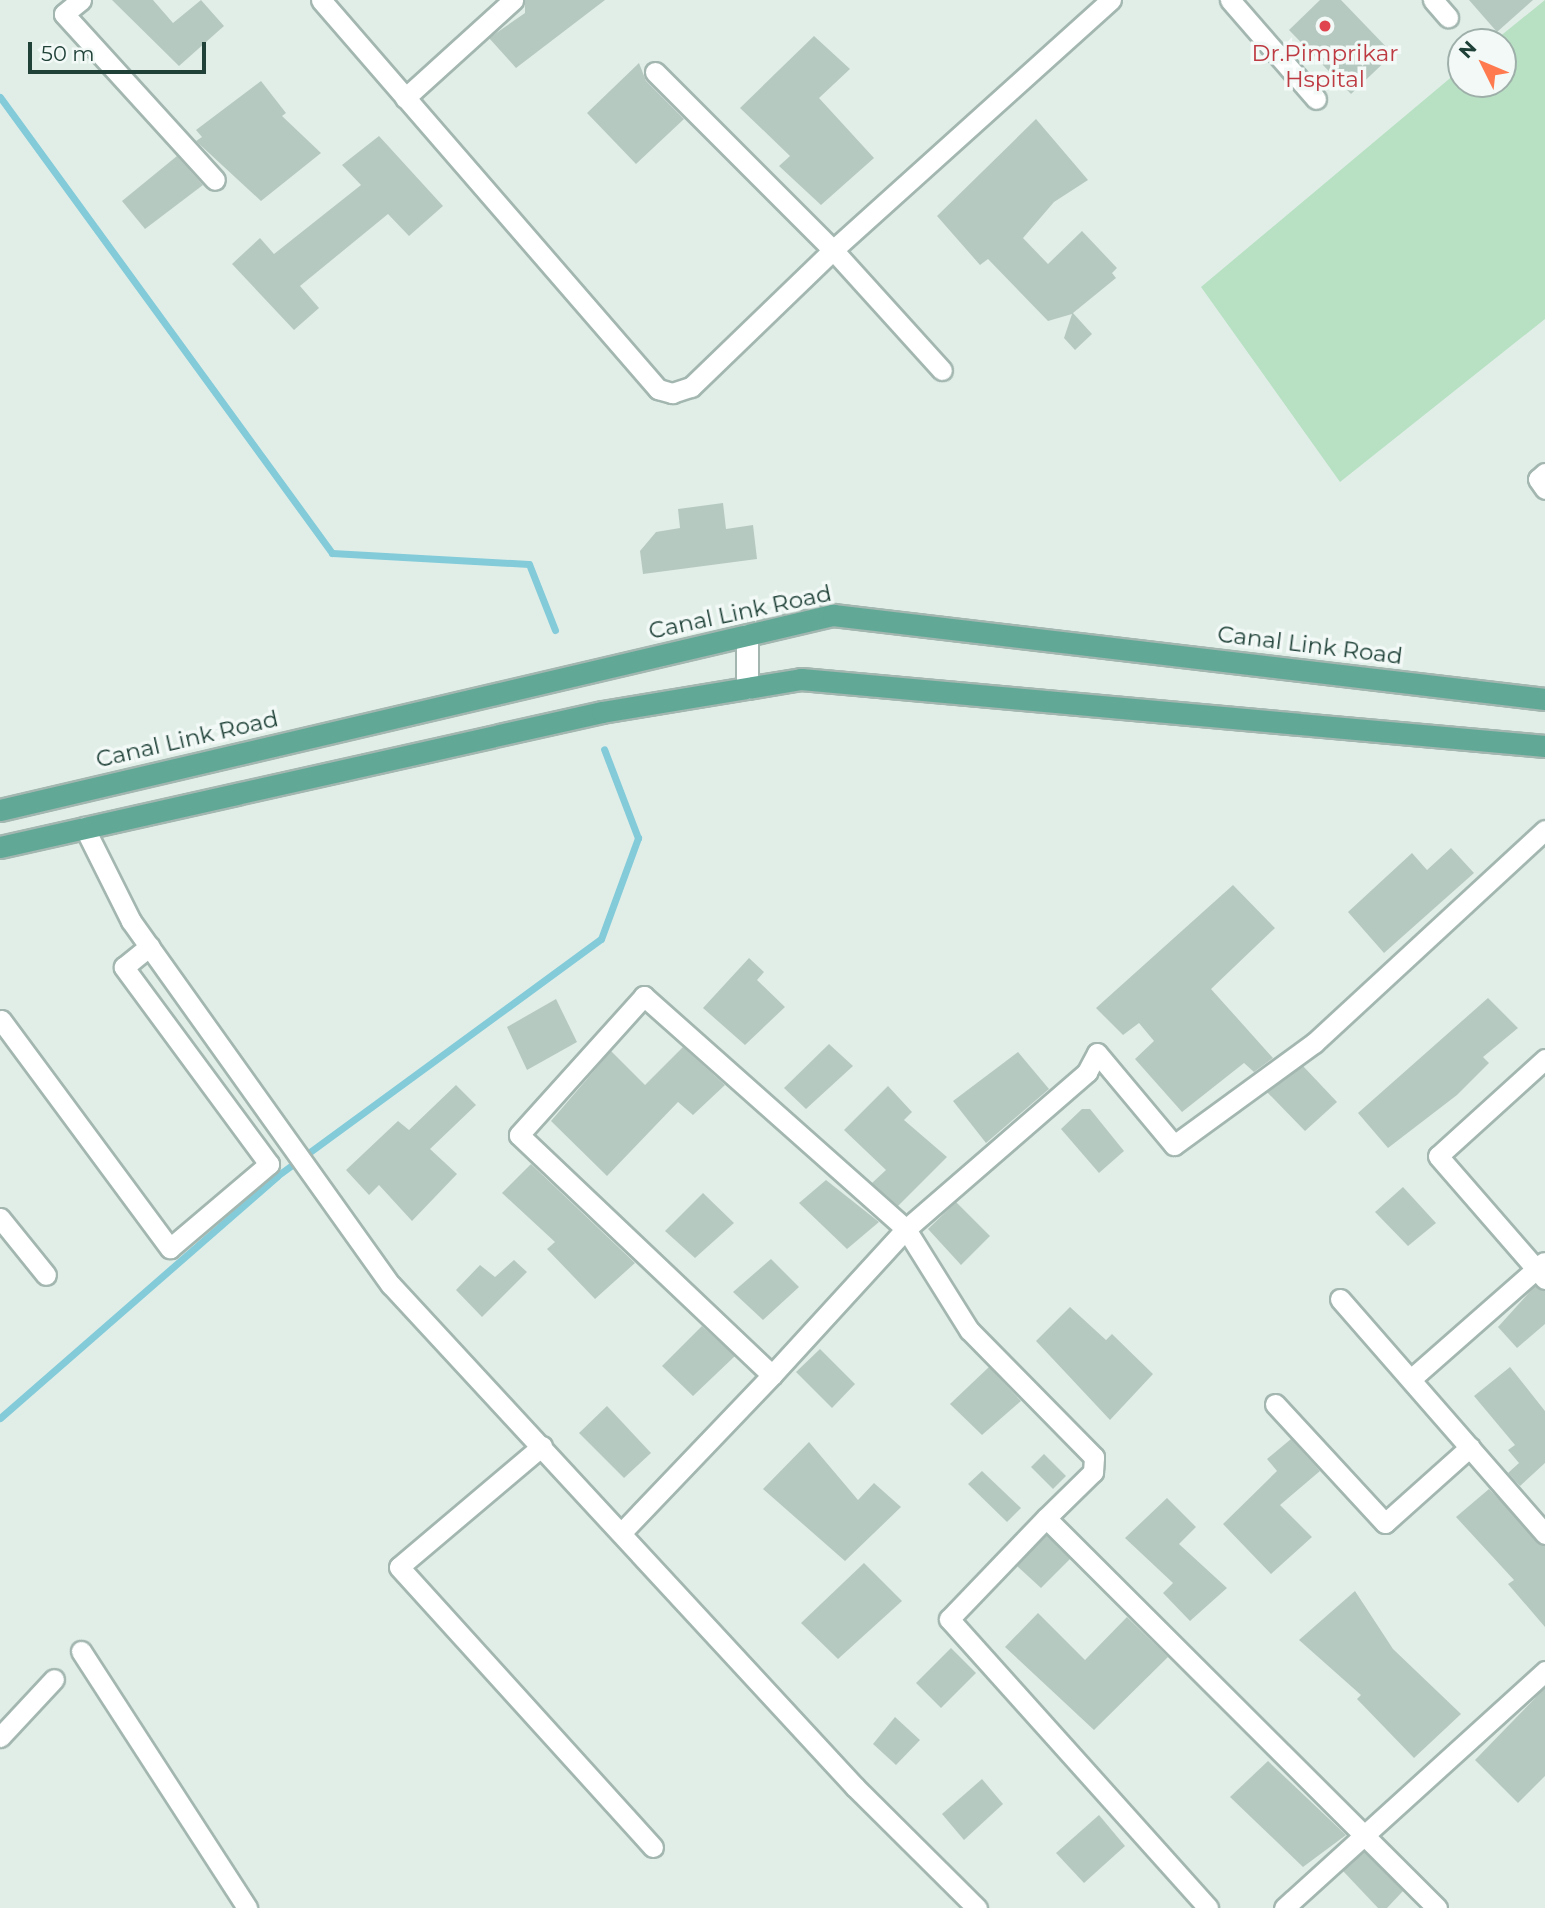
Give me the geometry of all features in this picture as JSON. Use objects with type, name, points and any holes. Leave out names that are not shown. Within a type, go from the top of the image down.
[{"type":"main road","name":"Canal Link Road","points":[[0,810],[833,615],[1545,699]]},
{"type":"main road","points":[[747,635],[747,688]]},
{"type":"main road","points":[[0,847],[602,712],[801,679],[1545,746]]},
{"type":"street","points":[[81,0],[64,14],[215,180]]},
{"type":"street","points":[[321,0],[658,388],[672,393],[691,387],[833,250],[1111,0]]},
{"type":"street","points":[[405,98],[513,0]]},
{"type":"street","points":[[1230,0],[1316,99]]},
{"type":"street","points":[[1433,0],[1448,17]]},
{"type":"street","points":[[655,72],[833,250],[943,370]]},
{"type":"street","points":[[1545,473],[1538,479],[1545,489]]},
{"type":"street","points":[[84,827],[150,946],[281,1126],[391,1285],[855,1787],[977,1908]]},
{"type":"street","points":[[622,1532],[906,1229],[1087,1072],[1097,1053],[1174,1145],[1314,1043],[1545,830]]},
{"type":"street","points":[[1,1020],[170,1248],[269,1164],[124,967],[150,946]]},
{"type":"street","points":[[772,1375],[519,1135],[644,996],[906,1229],[969,1329],[1094,1457],[1093,1472],[949,1619],[1208,1908]]},
{"type":"street","points":[[1411,1379],[1542,1270],[1438,1156],[1545,1059]]},
{"type":"street","points":[[256,1146],[281,1126]]},
{"type":"street","points":[[0,1218],[46,1275]]},
{"type":"street","points":[[1340,1299],[1545,1534]]},
{"type":"street","points":[[1275,1404],[1385,1523],[1470,1447]]},
{"type":"street","points":[[542,1446],[399,1567],[653,1847]]},
{"type":"street","points":[[1046,1518],[1437,1908]]},
{"type":"street","points":[[81,1651],[247,1908]]},
{"type":"street","points":[[1284,1908],[1361,1832],[1545,1671]]},
{"type":"street","points":[[0,1737],[54,1679]]},
{"type":"green space","points":[[1545,0],[1545,319],[1340,482],[1201,287],[1447,81],[1447,98],[1517,98],[1517,28],[1510,28]]},
{"type":"building","points":[[112,0],[153,0],[173,23],[201,0],[224,26],[179,66]]},
{"type":"building","points":[[525,0],[605,0],[516,68],[489,38],[525,13]]},
{"type":"building","points":[[1320,0],[1341,0],[1393,54],[1351,94],[1289,30]]},
{"type":"building","points":[[1469,0],[1533,0],[1502,28],[1494,28]]},
{"type":"building","points":[[814,36],[850,69],[819,98],[874,158],[821,205],[779,166],[790,156],[740,108]]},
{"type":"building","points":[[639,63],[646,81],[684,119],[636,164],[587,113]]},
{"type":"building","points":[[261,81],[286,113],[282,116],[321,153],[261,201],[196,141],[202,137],[196,130]]},
{"type":"building","points":[[1036,119],[1088,180],[1054,202],[1023,238],[1048,264],[1082,231],[1117,268],[1112,273],[1116,278],[1073,313],[1092,334],[1075,350],[1064,338],[1072,314],[1048,321],[988,259],[980,265],[937,216]]},
{"type":"building","points":[[379,136],[443,206],[409,236],[388,214],[300,286],[319,308],[294,330],[232,264],[260,238],[274,254],[361,185],[342,165]]},
{"type":"building","points":[[177,156],[203,185],[145,229],[122,201]]},
{"type":"building","points":[[723,503],[726,529],[753,525],[757,559],[643,574],[640,551],[656,532],[680,528],[678,509]]},
{"type":"building","points":[[1451,848],[1474,873],[1384,953],[1348,912],[1412,853],[1427,870]]},
{"type":"building","points":[[1233,885],[1275,928],[1211,989],[1273,1058],[1254,1072],[1244,1063],[1182,1112],[1135,1059],[1154,1041],[1139,1023],[1123,1035],[1096,1008]]},
{"type":"building","points":[[749,958],[764,972],[757,980],[785,1007],[745,1045],[703,1008]]},
{"type":"building","points":[[1488,998],[1518,1028],[1483,1057],[1489,1063],[1457,1095],[1388,1148],[1358,1113]]},
{"type":"building","points":[[556,999],[577,1042],[527,1070],[507,1027]]},
{"type":"building","points":[[829,1044],[853,1066],[806,1109],[784,1088]]},
{"type":"building","points":[[683,1047],[725,1085],[693,1115],[678,1102],[607,1176],[551,1121],[611,1051],[645,1085]]},
{"type":"building","points":[[1018,1052],[1049,1089],[986,1143],[953,1101]]},
{"type":"building","points":[[1303,1066],[1337,1102],[1305,1131],[1267,1092]]},
{"type":"building","points":[[456,1085],[476,1105],[430,1149],[457,1174],[412,1221],[379,1185],[369,1195],[346,1170],[398,1121],[409,1130]]},
{"type":"building","points":[[888,1086],[912,1112],[904,1120],[947,1157],[898,1206],[872,1183],[886,1170],[844,1130]]},
{"type":"building","points":[[1082,1109],[1090,1109],[1124,1151],[1099,1173],[1061,1129]]},
{"type":"building","points":[[531,1164],[635,1263],[595,1299],[547,1249],[555,1242],[502,1193]]},
{"type":"building","points":[[826,1180],[879,1222],[847,1249],[799,1203]]},
{"type":"building","points":[[1403,1187],[1436,1223],[1408,1246],[1375,1212]]},
{"type":"building","points":[[703,1193],[734,1223],[695,1258],[665,1231]]},
{"type":"building","points":[[956,1202],[990,1236],[961,1265],[928,1229]]},
{"type":"building","points":[[771,1259],[799,1287],[763,1320],[733,1292]]},
{"type":"building","points":[[514,1260],[527,1272],[482,1317],[456,1290],[480,1265],[495,1277]]},
{"type":"building","points":[[1535,1286],[1545,1291],[1545,1324],[1517,1348],[1498,1327]]},
{"type":"building","points":[[1070,1307],[1106,1340],[1112,1334],[1153,1374],[1110,1420],[1036,1341]]},
{"type":"building","points":[[702,1326],[735,1356],[693,1396],[662,1366]]},
{"type":"building","points":[[820,1349],[855,1384],[832,1408],[796,1372]]},
{"type":"building","points":[[989,1367],[1021,1401],[982,1435],[950,1404]]},
{"type":"building","points":[[1510,1367],[1545,1411],[1545,1463],[1520,1486],[1508,1473],[1519,1463],[1508,1450],[1515,1445],[1474,1396]]},
{"type":"building","points":[[607,1406],[651,1453],[624,1478],[579,1433]]},
{"type":"building","points":[[1291,1439],[1320,1471],[1280,1505],[1312,1537],[1271,1574],[1223,1524],[1277,1471],[1267,1459]]},
{"type":"building","points":[[809,1442],[858,1500],[874,1483],[901,1507],[845,1561],[763,1489]]},
{"type":"building","points":[[1044,1454],[1066,1476],[1053,1489],[1031,1467]]},
{"type":"building","points":[[982,1471],[1021,1508],[1007,1522],[968,1484]]},
{"type":"building","points":[[1489,1489],[1545,1546],[1545,1627],[1508,1584],[1514,1580],[1456,1517]]},
{"type":"building","points":[[1167,1498],[1196,1527],[1179,1544],[1227,1588],[1190,1621],[1163,1593],[1173,1583],[1125,1538]]},
{"type":"building","points":[[1046,1535],[1070,1559],[1041,1588],[1017,1566]]},
{"type":"building","points":[[864,1563],[902,1601],[838,1659],[801,1623]]},
{"type":"building","points":[[1355,1591],[1393,1649],[1461,1714],[1414,1758],[1357,1699],[1361,1695],[1299,1640]]},
{"type":"building","points":[[1038,1613],[1085,1660],[1127,1617],[1168,1657],[1094,1730],[1005,1647]]},
{"type":"building","points":[[951,1648],[976,1673],[941,1708],[916,1683]]},
{"type":"building","points":[[1545,1688],[1545,1776],[1518,1803],[1475,1760]]},
{"type":"building","points":[[895,1717],[920,1740],[896,1765],[873,1744]]},
{"type":"building","points":[[1268,1761],[1346,1835],[1303,1867],[1230,1797]]},
{"type":"building","points":[[982,1779],[1003,1804],[964,1840],[942,1814]]},
{"type":"building","points":[[1099,1815],[1125,1846],[1084,1883],[1056,1853]]},
{"type":"building","points":[[1364,1852],[1403,1891],[1387,1908],[1378,1908],[1343,1871]]},
{"type":"waterway","points":[[0,97],[332,553],[529,564],[555,630]]},
{"type":"waterway","points":[[0,1418],[277,1176],[601,939],[638,838],[604,749]]},
{"type":"place","name":"Dr.Pimprikar Hspital","points":[[1325,26]]}]
